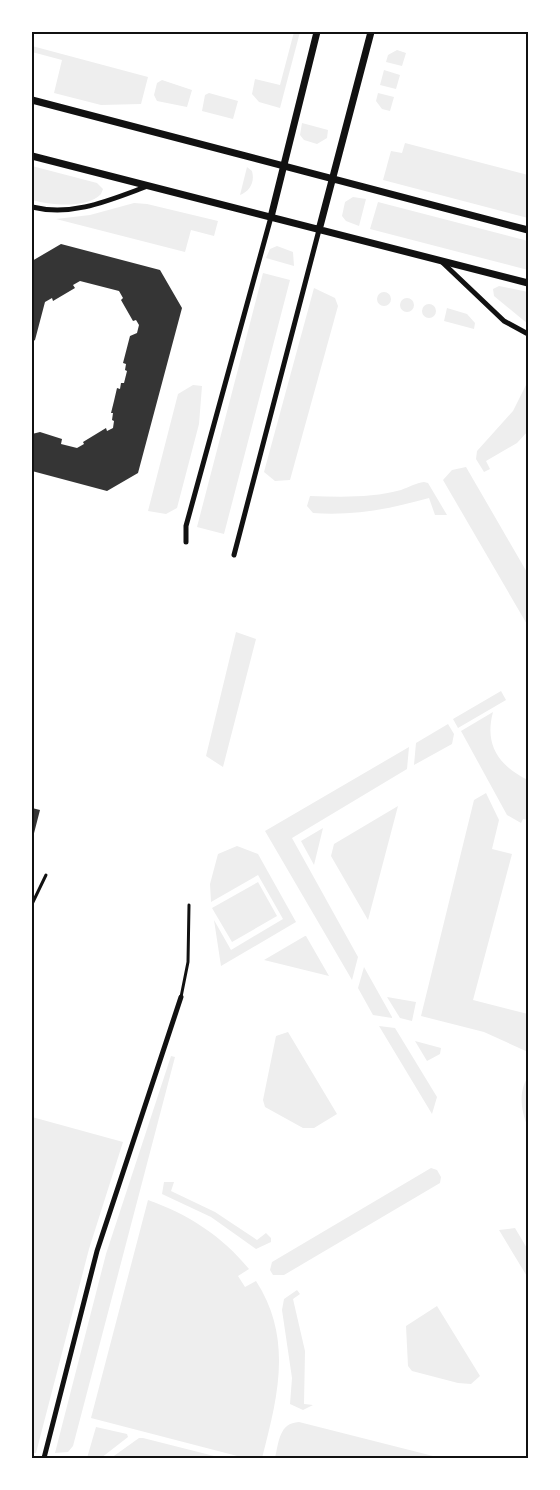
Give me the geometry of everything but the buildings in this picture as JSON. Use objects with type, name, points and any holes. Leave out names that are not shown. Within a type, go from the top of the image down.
[{"type":"street","points":[[186,542],[186,526],[271,217],[317,32]]},
{"type":"street","points":[[234,555],[371,32]]},
{"type":"street","points":[[32,100],[528,230]]},
{"type":"street","points":[[32,156],[528,283]]},
{"type":"street","points":[[32,207],[65,211],[88,207],[149,186]]},
{"type":"street","points":[[441,260],[504,321],[528,334]]},
{"type":"street","points":[[44,1458],[98,1251],[181,997]]},
{"type":"lane","points":[[32,904],[46,875]]},
{"type":"lane","points":[[181,997],[188,962],[189,906]]},
{"type":"shaded area","points":[[294,32],[300,32],[280,108],[259,102],[252,94],[255,79],[280,85]]},
{"type":"shaded area","points":[[32,46],[148,77],[141,104],[101,105],[54,93],[62,60],[32,52]]},
{"type":"shaded area","points":[[397,50],[406,53],[402,66],[386,62],[388,55]]},
{"type":"shaded area","points":[[384,70],[400,75],[396,89],[380,85]]},
{"type":"shaded area","points":[[162,80],[192,90],[187,107],[157,101],[154,95],[157,83]]},
{"type":"shaded area","points":[[209,93],[238,101],[233,119],[202,111],[205,95]]},
{"type":"shaded area","points":[[378,93],[394,97],[390,111],[382,109],[376,101]]},
{"type":"shaded area","points":[[302,123],[328,130],[327,138],[317,144],[304,140],[300,135]]},
{"type":"shaded area","points":[[405,143],[528,175],[528,218],[383,180],[391,151],[402,153]]},
{"type":"shaded area","points":[[32,166],[97,183],[103,189],[95,199],[78,204],[32,200]]},
{"type":"shaded area","points":[[247,167],[252,171],[252,182],[249,189],[240,195]]},
{"type":"shaded area","points":[[353,197],[366,199],[359,226],[346,221],[342,216],[345,202]]},
{"type":"shaded area","points":[[378,202],[528,241],[528,270],[370,229]]},
{"type":"shaded area","points":[[134,203],[218,221],[214,236],[191,230],[185,252],[56,219],[90,215]]},
{"type":"shaded area","points":[[277,246],[293,252],[294,266],[266,258],[270,249]]},
{"type":"shaded area","points":[[263,273],[290,280],[224,534],[197,527]]},
{"type":"shaded area","points":[[499,286],[528,292],[528,324],[494,296],[493,289]]},
{"type":"shaded area","points":[[314,288],[335,298],[338,306],[290,480],[275,481],[264,472]]},
{"type":"shaded area","points":[[381,292],[387,292],[391,299],[387,306],[381,306],[377,302],[377,296]]},
{"type":"shaded area","points":[[404,298],[410,298],[414,305],[410,312],[404,312],[400,308],[400,302]]},
{"type":"shaded area","points":[[426,304],[432,304],[436,311],[432,318],[426,318],[422,314],[422,308]]},
{"type":"shaded area","points":[[447,308],[467,314],[475,323],[474,329],[444,321]]},
{"type":"shaded area","points":[[528,381],[528,431],[517,443],[486,461],[490,469],[484,472],[476,459],[477,451],[513,411]]},
{"type":"shaded area","points":[[193,385],[202,386],[199,424],[177,508],[166,514],[148,511],[178,394]]},
{"type":"shaded area","points":[[466,467],[528,574],[528,626],[443,480],[452,470]]},
{"type":"shaded area","points":[[424,482],[428,483],[447,515],[435,515],[429,498],[386,508],[343,513],[313,513],[307,506],[310,496],[368,496],[401,490]]},
{"type":"shaded area","points":[[236,632],[256,639],[223,767],[206,756]]},
{"type":"shaded area","points":[[501,691],[506,700],[458,728],[453,719]]},
{"type":"shaded area","points":[[493,712],[491,735],[496,753],[509,768],[528,780],[528,820],[523,819],[521,823],[507,815],[461,731]]},
{"type":"shaded area","points":[[448,724],[454,734],[452,744],[414,765],[416,743]]},
{"type":"shaded area","points":[[409,747],[407,769],[292,838],[358,957],[352,980],[265,831]]},
{"type":"shaded area","points":[[486,793],[499,820],[492,849],[512,854],[473,1000],[528,1014],[528,1052],[484,1032],[421,1016],[474,800]]},
{"type":"shaded area","points":[[398,806],[368,920],[331,856],[334,844]]},
{"type":"shaded area","points":[[323,828],[314,865],[301,841]]},
{"type":"shaded area","points":[[237,846],[258,854],[296,922],[221,966],[214,920],[231,950],[283,919],[258,875],[211,902],[210,884],[218,854]]},
{"type":"shaded area","points":[[258,882],[277,916],[232,942],[212,908]]},
{"type":"shaded area","points":[[305,936],[329,976],[264,960]]},
{"type":"shaded area","points":[[364,967],[392,1018],[373,1015],[358,988]]},
{"type":"shaded area","points":[[387,997],[416,1002],[412,1021],[400,1018]]},
{"type":"shaded area","points":[[379,1026],[395,1028],[437,1097],[432,1114]]},
{"type":"shaded area","points":[[288,1032],[337,1114],[314,1128],[303,1128],[265,1107],[263,1100],[276,1036]]},
{"type":"shaded area","points":[[415,1041],[441,1048],[440,1054],[427,1061]]},
{"type":"shaded area","points":[[171,1056],[175,1057],[73,1446],[68,1452],[55,1453],[106,1254]]},
{"type":"shaded area","points":[[528,1077],[528,1127],[522,1095]]},
{"type":"shaded area","points":[[32,1117],[123,1142],[89,1249],[36,1453],[32,1453]]},
{"type":"shaded area","points":[[431,1168],[437,1170],[441,1177],[440,1183],[284,1275],[273,1275],[270,1270],[272,1262]]},
{"type":"shaded area","points":[[164,1182],[174,1182],[171,1191],[215,1212],[257,1240],[266,1233],[271,1238],[271,1242],[256,1249],[211,1217],[162,1194]]},
{"type":"shaded area","points":[[148,1200],[177,1212],[216,1236],[249,1269],[238,1276],[245,1287],[256,1281],[268,1302],[275,1324],[279,1368],[273,1413],[262,1458],[245,1458],[91,1418]]},
{"type":"shaded area","points":[[515,1228],[528,1250],[528,1278],[499,1230]]},
{"type":"shaded area","points":[[297,1290],[300,1294],[293,1299],[305,1351],[304,1404],[313,1405],[303,1410],[290,1404],[292,1378],[282,1310],[284,1299]]},
{"type":"shaded area","points":[[437,1306],[480,1376],[471,1384],[458,1383],[412,1371],[408,1366],[406,1326]]},
{"type":"shaded area","points":[[299,1422],[441,1458],[275,1458],[281,1434],[287,1426]]},
{"type":"shaded area","points":[[96,1427],[127,1434],[128,1437],[101,1458],[87,1458]]},
{"type":"shaded area","points":[[139,1438],[143,1438],[222,1458],[111,1458]]}]
